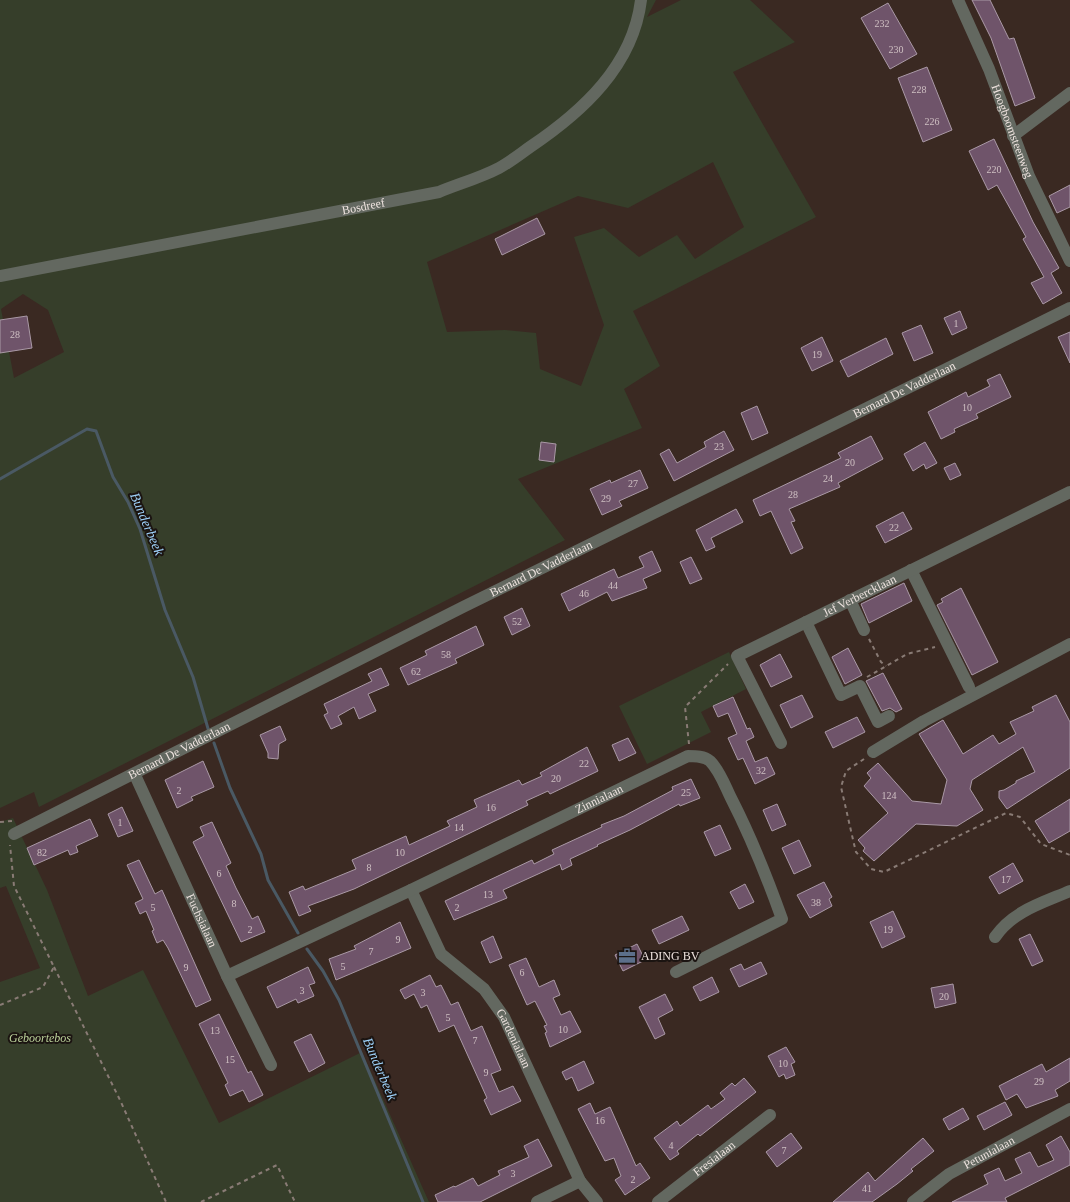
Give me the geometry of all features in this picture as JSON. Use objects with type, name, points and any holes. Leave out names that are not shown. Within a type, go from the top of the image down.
[{"type":"street","name":"Bosdreef","points":[[0,276],[439,192],[499,168],[550,134],[579,110],[601,88],[619,64],[632,36],[641,0]]},
{"type":"street","name":"Hoogboomsteenweg","points":[[958,0],[986,60],[1029,176],[1070,261]]},
{"type":"street","points":[[1013,136],[1070,93]]},
{"type":"street","name":"Bernard De Vadderlaan","points":[[14,834],[135,775],[472,603],[1070,308]]},
{"type":"street","name":"Jef Verbercklaan","points":[[737,656],[1070,492]]},
{"type":"street","points":[[911,570],[969,687]]},
{"type":"street","points":[[850,600],[864,630]]},
{"type":"street","points":[[806,622],[840,695],[860,686],[878,722],[890,716]]},
{"type":"street","points":[[873,752],[924,720],[1070,644]]},
{"type":"street","points":[[737,656],[781,743]]},
{"type":"street","points":[[676,972],[782,919],[762,864],[718,772],[709,760],[700,756],[688,756]]},
{"type":"street","name":"Zinnialaan","points":[[227,976],[411,890],[688,756]]},
{"type":"street","name":"Fuchsialaan","points":[[135,775],[227,976],[271,1065]]},
{"type":"street","name":"Gardenialaan","points":[[411,890],[441,954],[484,989],[504,1017],[580,1181],[596,1202]]},
{"type":"street","points":[[995,937],[1003,924],[1017,913],[1070,891]]},
{"type":"street","name":"Petunialaan","points":[[914,1202],[949,1174],[1070,1109]]},
{"type":"street","name":"Fresialaan","points":[[658,1202],[770,1115]]},
{"type":"street","points":[[538,1202],[580,1181]]},
{"type":"path","points":[[864,630],[881,662],[886,666]]},
{"type":"path","points":[[860,686],[861,680],[908,654],[948,643]]},
{"type":"path","points":[[688,756],[690,754],[685,707],[737,656]]},
{"type":"path","points":[[873,752],[846,771],[841,787],[856,852],[871,870],[884,872],[1006,813],[1020,818],[1042,844],[1070,855]]},
{"type":"path","points":[[14,834],[9,849],[14,886],[120,1100],[166,1202]]},
{"type":"path","points":[[0,1006],[43,987],[54,967]]},
{"type":"path","points":[[201,1202],[277,1165],[295,1202]]},
{"type":"green space","points":[[0,0],[656,0],[647,17],[681,0],[750,0],[795,42],[733,72],[816,217],[633,311],[660,366],[624,389],[642,428],[518,479],[565,540],[39,807],[34,792],[0,808]],"holes":[[[713,162],[744,227],[695,259],[677,235],[639,257],[604,228],[574,237],[604,325],[581,386],[540,369],[536,333],[505,330],[447,332],[427,262],[578,196],[628,208]],[[23,294],[48,310],[64,352],[14,378],[1,309]]]},
{"type":"green space","points":[[729,652],[746,689],[701,712],[711,732],[647,764],[619,706]]},
{"type":"green space","name":"Geboortebos","points":[[13,818],[47,890],[88,996],[143,970],[219,1123],[362,1052],[429,1202],[0,1202],[0,982],[40,968],[6,886],[0,888],[0,822]]},
{"type":"building","points":[[972,0],[990,0],[1009,39],[1014,38],[1035,98],[1015,106],[991,38]]},
{"type":"building","points":[[888,3],[917,54],[890,69],[861,18]]},
{"type":"building","points":[[927,67],[952,130],[923,142],[898,78]]},
{"type":"building","points":[[994,139],[1033,222],[1059,268],[1051,273],[1062,293],[1043,304],[1031,283],[1044,277],[1023,239],[1026,237],[997,185],[988,190],[969,151]]},
{"type":"building","points":[[1070,185],[1070,207],[1057,213],[1049,196]]},
{"type":"building","points":[[537,218],[545,234],[502,255],[495,239]]},
{"type":"building","points":[[960,311],[967,328],[952,335],[944,318]]},
{"type":"building","points":[[27,316],[32,348],[0,353],[0,320]]},
{"type":"building","points":[[921,325],[933,353],[914,361],[902,333]]},
{"type":"building","points":[[1070,332],[1070,363],[1058,337]]},
{"type":"building","points":[[822,337],[833,361],[812,371],[801,348]]},
{"type":"building","points":[[886,338],[893,354],[848,377],[840,361]]},
{"type":"building","points":[[1000,374],[1011,397],[976,414],[978,418],[954,429],[955,432],[941,439],[928,412],[966,392],[968,397],[990,386],[987,380]]},
{"type":"building","points":[[757,406],[768,433],[752,440],[741,413]]},
{"type":"building","points":[[724,431],[734,450],[674,481],[660,454],[669,449],[677,463],[706,447],[704,442]]},
{"type":"building","points":[[871,436],[883,459],[838,483],[840,487],[789,509],[795,521],[791,522],[803,548],[791,554],[771,511],[760,516],[753,500],[841,458],[838,453]]},
{"type":"building","points":[[541,442],[556,444],[554,462],[539,460]]},
{"type":"building","points":[[925,442],[937,463],[926,469],[924,464],[913,471],[904,454]]},
{"type":"building","points":[[955,463],[961,475],[950,480],[944,468]]},
{"type":"building","points":[[640,470],[648,488],[619,501],[622,506],[602,515],[590,489],[610,480],[611,483]]},
{"type":"building","points":[[736,509],[743,522],[711,538],[715,547],[706,551],[696,530]]},
{"type":"building","points":[[903,512],[912,529],[885,543],[876,526]]},
{"type":"building","points":[[652,551],[661,571],[643,579],[647,588],[612,601],[607,592],[569,611],[561,594],[614,569],[618,578],[644,567],[639,557]]},
{"type":"building","points":[[691,557],[702,579],[690,584],[680,562]]},
{"type":"building","points":[[904,583],[912,601],[869,623],[861,604]]},
{"type":"building","points":[[961,588],[998,662],[972,675],[937,605],[943,602],[941,599]]},
{"type":"building","points":[[522,608],[530,626],[512,635],[504,617]]},
{"type":"building","points":[[476,626],[484,645],[455,659],[457,663],[408,685],[400,668],[427,655],[425,651]]},
{"type":"building","points":[[848,648],[862,675],[845,684],[832,657]]},
{"type":"building","points":[[780,654],[792,677],[771,687],[760,665]]},
{"type":"building","points":[[381,668],[389,685],[368,694],[376,711],[359,719],[354,707],[338,716],[342,724],[331,729],[324,715],[328,713],[324,704],[372,681],[368,674]]},
{"type":"building","points":[[883,673],[902,709],[896,712],[890,708],[882,711],[866,681]]},
{"type":"building","points":[[802,695],[813,717],[791,728],[780,705]]},
{"type":"building","points":[[1056,695],[1070,722],[1070,768],[1007,809],[999,798],[999,791],[1035,772],[1023,747],[972,780],[970,789],[983,810],[957,826],[916,824],[874,861],[863,851],[865,848],[858,840],[888,813],[864,786],[871,778],[867,773],[878,763],[912,801],[941,804],[947,780],[919,734],[943,720],[963,754],[993,735],[999,744],[1016,734],[1010,722],[1034,711],[1032,707]]},
{"type":"building","points":[[733,697],[747,729],[750,728],[754,737],[746,741],[755,762],[767,757],[775,774],[755,784],[743,758],[738,760],[728,738],[737,734],[728,713],[718,717],[713,706]]},
{"type":"building","points":[[857,717],[865,732],[833,748],[825,732]]},
{"type":"building","points":[[280,726],[286,740],[279,744],[278,759],[268,758],[268,753],[260,735]]},
{"type":"building","points":[[628,738],[636,753],[619,761],[612,745]]},
{"type":"building","points":[[587,747],[598,771],[550,794],[548,791],[526,801],[528,805],[354,889],[308,906],[311,911],[299,916],[289,892],[303,886],[305,890],[356,869],[352,860],[406,836],[409,845],[450,826],[447,821],[477,807],[474,800],[519,780],[522,785],[542,776],[540,773]]},
{"type":"building","points":[[203,761],[214,787],[191,797],[193,800],[177,808],[165,780]]},
{"type":"building","points":[[691,779],[700,798],[680,806],[679,804],[570,859],[572,865],[562,870],[560,864],[503,890],[507,898],[454,920],[445,901],[532,860],[534,864],[554,854],[552,850],[602,827],[601,825],[624,816],[673,790],[672,787]]},
{"type":"building","points":[[1070,799],[1070,831],[1049,843],[1035,821]]},
{"type":"building","points":[[777,804],[786,825],[772,831],[763,810]]},
{"type":"building","points":[[122,807],[133,831],[118,837],[108,814]]},
{"type":"building","points":[[90,819],[98,836],[76,846],[78,852],[70,855],[68,850],[34,865],[27,848]]},
{"type":"building","points":[[212,822],[231,863],[226,866],[236,888],[252,919],[258,916],[265,932],[241,942],[193,842],[204,836],[200,827]]},
{"type":"building","points":[[720,825],[731,849],[715,856],[704,832]]},
{"type":"building","points":[[799,840],[811,866],[794,874],[782,848]]},
{"type":"building","points":[[139,860],[155,894],[162,890],[211,1000],[196,1007],[168,948],[163,940],[157,943],[146,911],[140,914],[135,903],[143,899],[127,865]]},
{"type":"building","points":[[1013,863],[1023,881],[999,894],[989,877]]},
{"type":"building","points":[[824,882],[832,897],[829,899],[832,906],[810,918],[797,895]]},
{"type":"building","points":[[745,884],[754,902],[739,909],[730,892]]},
{"type":"building","points":[[893,911],[905,937],[882,948],[870,922]]},
{"type":"building","points":[[682,916],[689,930],[659,944],[652,930]]},
{"type":"building","points":[[400,922],[411,948],[336,980],[329,959],[356,949],[354,946]]},
{"type":"building","points":[[1030,934],[1043,961],[1032,966],[1019,939]]},
{"type":"building","points":[[493,936],[502,958],[490,963],[481,942]]},
{"type":"building","points":[[637,944],[645,960],[623,971],[615,955]]},
{"type":"building","points":[[526,958],[539,987],[554,980],[560,995],[553,998],[561,1015],[570,1011],[581,1032],[550,1047],[544,1026],[547,1025],[535,1001],[527,1005],[509,965]]},
{"type":"building","points":[[761,962],[767,974],[739,987],[730,969],[741,964],[744,970]]},
{"type":"building","points":[[308,967],[315,983],[309,985],[314,996],[298,1003],[296,999],[277,1008],[267,987]]},
{"type":"building","points":[[430,975],[436,987],[441,985],[451,1005],[458,1002],[471,1031],[482,1026],[501,1070],[491,1074],[499,1092],[513,1086],[521,1101],[491,1115],[484,1100],[487,1098],[454,1025],[439,1032],[427,1005],[421,1008],[414,994],[405,999],[400,990]]},
{"type":"building","points":[[712,977],[719,992],[700,1001],[693,987]]},
{"type":"building","points":[[953,984],[956,1003],[935,1008],[931,988]]},
{"type":"building","points":[[665,994],[673,1010],[658,1018],[665,1034],[655,1039],[639,1007]]},
{"type":"building","points":[[219,1014],[248,1073],[251,1071],[263,1095],[249,1102],[243,1090],[230,1096],[225,1085],[228,1083],[199,1024]]},
{"type":"building","points":[[311,1034],[325,1063],[309,1072],[294,1042]]},
{"type":"building","points":[[786,1047],[795,1062],[791,1064],[795,1075],[786,1079],[784,1074],[779,1077],[768,1056]]},
{"type":"building","points":[[1070,1058],[1070,1081],[1055,1090],[1058,1096],[1026,1108],[1017,1094],[1006,1100],[999,1086],[1042,1064],[1046,1072]]},
{"type":"building","points":[[584,1061],[594,1083],[578,1091],[572,1077],[566,1080],[562,1072]]},
{"type":"building","points":[[744,1078],[756,1092],[700,1136],[698,1134],[677,1151],[679,1154],[670,1160],[654,1138],[677,1121],[680,1126],[708,1105],[711,1109],[725,1099],[720,1093],[732,1083],[735,1086]]},
{"type":"building","points":[[1005,1102],[1012,1115],[984,1130],[977,1116]]},
{"type":"building","points":[[590,1103],[595,1114],[610,1107],[636,1166],[640,1163],[650,1178],[625,1195],[615,1180],[621,1176],[614,1158],[605,1161],[578,1109]]},
{"type":"building","points":[[963,1108],[969,1119],[949,1130],[943,1119]]},
{"type":"building","points":[[791,1133],[802,1148],[777,1167],[766,1152]]},
{"type":"building","points":[[1061,1136],[1070,1152],[1070,1165],[1005,1198],[1007,1202],[952,1202],[988,1184],[984,1175],[999,1168],[1005,1181],[1022,1173],[1015,1159],[1030,1152],[1038,1167],[1054,1160],[1046,1145]]},
{"type":"building","points":[[923,1138],[934,1151],[911,1169],[913,1171],[872,1202],[833,1202],[868,1172],[875,1181]]},
{"type":"building","points":[[538,1139],[552,1166],[480,1202],[438,1202],[435,1195],[473,1178],[478,1186],[500,1175],[498,1171],[529,1157],[524,1146]]},
{"type":"waterway","name":"Bunderbeek","points":[[0,479],[87,429],[96,431],[113,477],[128,502],[140,529],[165,610],[193,677],[209,732]]},
{"type":"waterway","name":"Bunderbeek","points":[[214,743],[230,788],[261,854],[268,880],[298,933]]},
{"type":"waterway","name":"Bunderbeek","points":[[307,949],[323,971],[339,1000],[423,1202]]},
{"type":"place","name":"ADING BV","points":[[627,956]]}]
